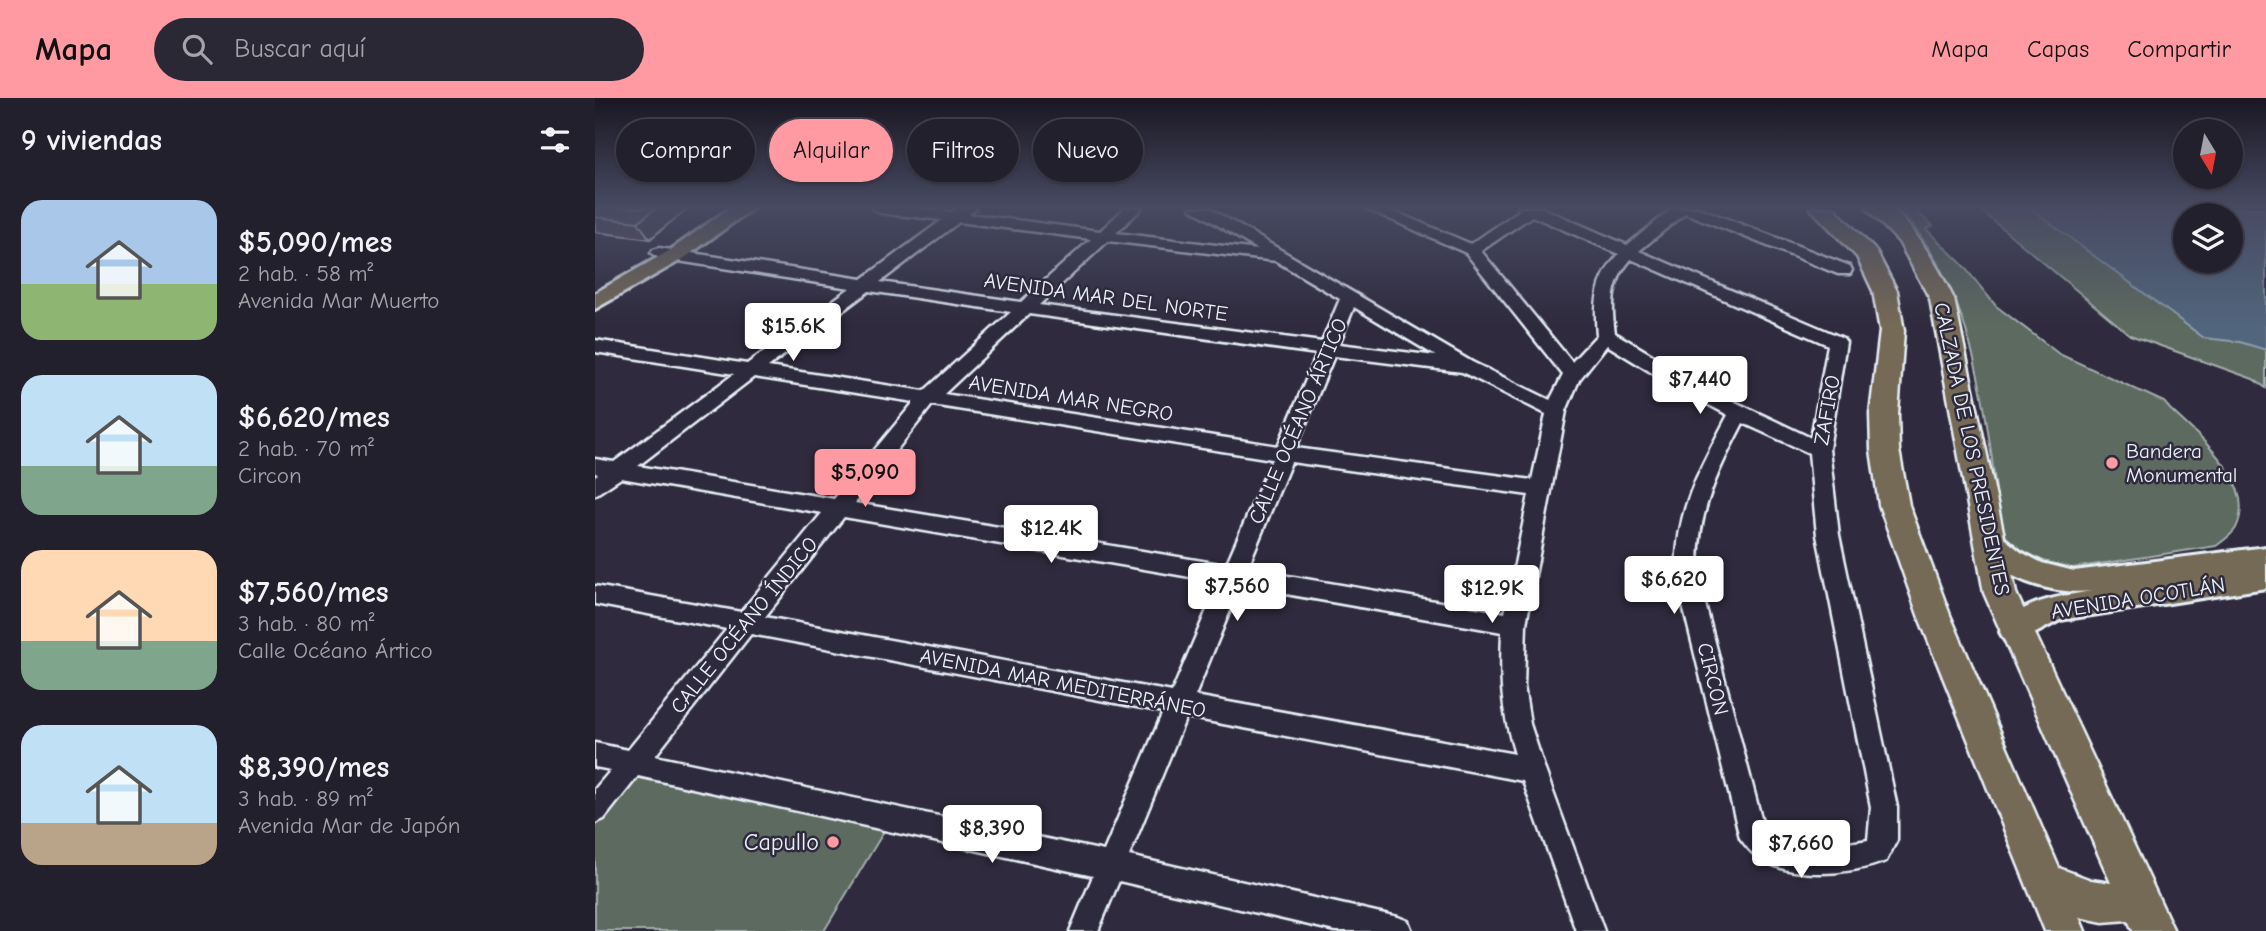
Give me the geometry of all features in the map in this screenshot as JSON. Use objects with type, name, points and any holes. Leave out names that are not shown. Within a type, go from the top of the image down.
[{"type":"highway","points":[[1861,247],[1885,291],[1892,331],[1884,414],[1885,450],[1894,505],[1929,604],[2066,931]]},
{"type":"highway","points":[[1873,247],[1888,269],[1900,302],[1901,317],[1892,331]]},
{"type":"highway","name":"CALZADA DE LOS PRESIDENTES","points":[[1911,247],[1926,265],[1942,299],[2000,593],[2015,632],[2154,931]]},
{"type":"highway","points":[[2045,882],[2094,902],[2115,903],[2138,896]]},
{"type":"main road","points":[[595,289],[668,254],[677,247]]},
{"type":"main road","points":[[595,302],[680,247]]},
{"type":"main road","name":"AVENIDA OCOTLÁN","points":[[1989,542],[2011,560],[2036,573],[2074,582],[2266,558]]},
{"type":"main road","name":"AVENIDA OCOTLÁN","points":[[2015,632],[2036,615],[2059,608],[2266,578]]},
{"type":"street","points":[[595,487],[917,247]]},
{"type":"street","name":"CALLE OCÉANO ÍNDICO","points":[[595,810],[927,399],[1091,247]]},
{"type":"street","points":[[1192,247],[1284,258]]},
{"type":"street","points":[[1265,247],[1466,366],[1556,411]]},
{"type":"street","points":[[1465,247],[1472,250],[1571,373]]},
{"type":"street","points":[[1472,250],[1476,247]]},
{"type":"street","name":"ZAFIRO","points":[[1615,247],[1835,339],[1839,346],[1819,449],[1828,535],[1884,807],[1883,839],[1876,851]]},
{"type":"street","points":[[1590,931],[1518,724],[1512,686],[1514,624],[1556,411],[1571,373],[1606,336],[1603,301],[1607,284],[1636,247]]},
{"type":"street","points":[[1784,247],[1844,270]]},
{"type":"street","name":"AVENIDA MAR DEL NORTE","points":[[668,254],[864,287],[1466,366]]},
{"type":"street","name":"CALLE OCÉANO ÁRTICO","points":[[1084,931],[1349,299]]},
{"type":"street","points":[[1606,336],[1656,370],[1738,414],[1819,449]]},
{"type":"street","name":"AVENIDA MAR NEGRO","points":[[595,346],[1284,454],[1542,489]]},
{"type":"street","name":"CIRCON","points":[[1738,414],[1702,485],[1687,528],[1685,555],[1688,582],[1750,829],[1759,841],[1773,851],[1792,855],[1857,856],[1876,851]]},
{"type":"street","points":[[595,466],[1514,624]]},
{"type":"street","name":"AVENIDA MAR MEDITERRÁNEO","points":[[595,595],[1532,770]]},
{"type":"street","points":[[595,755],[1112,866],[1398,931]]},
{"type":"green space","points":[[1928,247],[1944,247],[1996,306],[2059,354],[2164,402],[2209,447],[2232,478],[2239,494],[2241,511],[2232,533],[2216,546],[2053,571],[2003,543],[1985,409],[1976,366],[1948,283]]},
{"type":"green space","points":[[2025,247],[2173,247],[2173,273],[2243,273],[2243,247],[2266,247],[2266,388],[2253,379],[2130,335]]},
{"type":"green space","points":[[632,762],[892,818],[824,931],[595,931],[595,808]]},
{"type":"water","points":[[2082,247],[2173,247],[2173,273],[2243,273],[2243,247],[2266,247],[2266,350],[2240,342],[2204,338]]},
{"type":"place","name":"Bandera Monumental","points":[[2112,463]]},
{"type":"place","name":"Capullo","points":[[833,842]]}]
